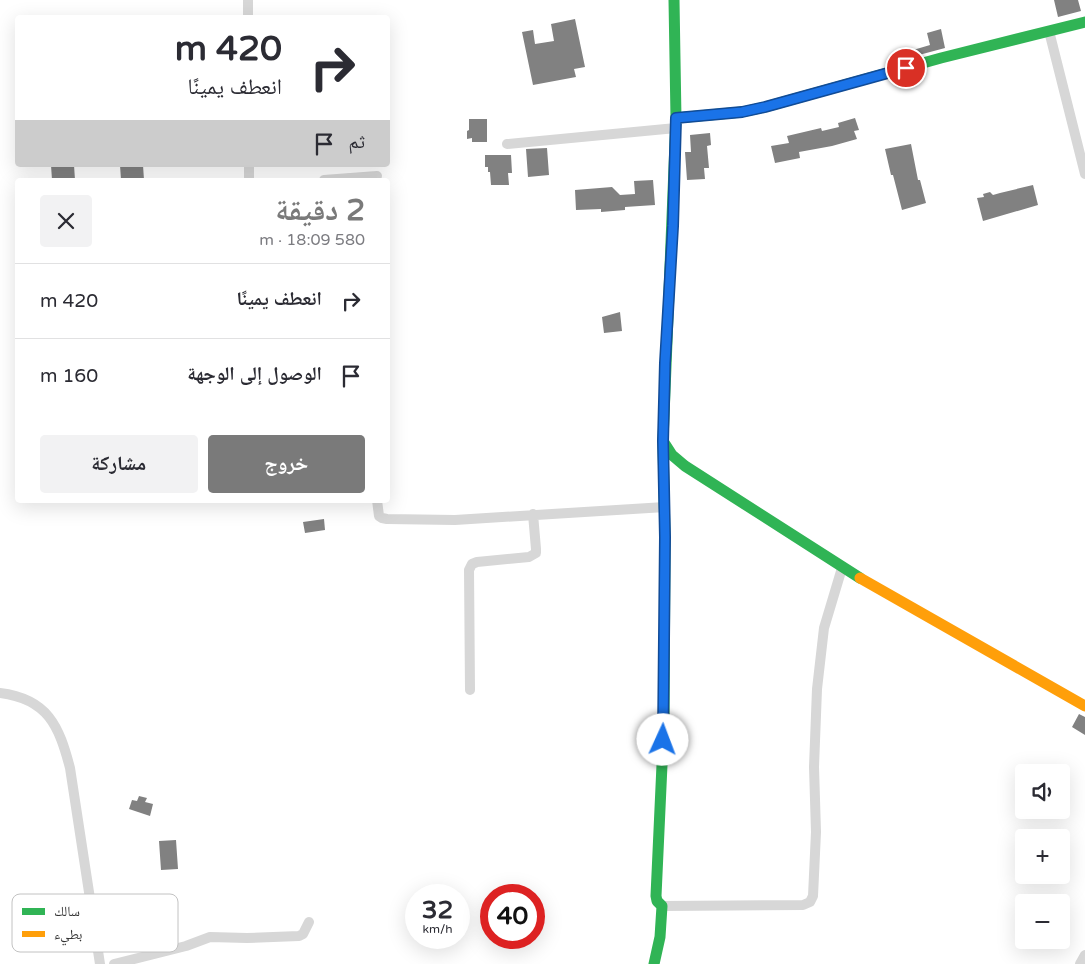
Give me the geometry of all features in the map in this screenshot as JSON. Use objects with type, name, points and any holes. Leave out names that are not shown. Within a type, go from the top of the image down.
[{"type":"street","points":[[248,0],[248,15]]},
{"type":"street","points":[[654,964],[660,937],[662,906],[656,896],[664,721],[665,507],[663,441],[676,123],[674,0]]},
{"type":"street","points":[[507,144],[676,123],[765,107],[941,58],[1085,22]]},
{"type":"street","points":[[1049,31],[1085,174]]},
{"type":"street","points":[[350,178],[377,176]]},
{"type":"street","points":[[663,441],[676,459],[685,466],[842,568],[1084,704]]},
{"type":"street","points":[[378,503],[378,513],[382,518],[455,520],[665,507]]},
{"type":"street","points":[[470,690],[468,570],[472,564],[477,562],[534,555],[536,549],[533,514]]},
{"type":"street","points":[[662,906],[804,905],[810,902],[813,896],[816,832],[814,766],[816,689],[824,628],[842,568]]},
{"type":"street","points":[[0,693],[27,699],[50,716],[62,738],[70,768],[89,894]]},
{"type":"street","points":[[178,948],[210,937],[299,936],[303,934],[310,922]]},
{"type":"street","points":[[114,964],[162,952]]},
{"type":"street","points":[[1080,964],[1085,955]]},
{"type":"building","points":[[1054,0],[1078,0],[1081,11],[1058,17]]},
{"type":"building","points":[[575,19],[585,67],[574,69],[576,77],[533,85],[522,32],[533,30],[535,44],[554,41],[551,24]]},
{"type":"building","points":[[941,29],[945,48],[904,59],[903,53],[930,45],[927,33]]},
{"type":"building","points":[[855,118],[859,130],[854,131],[857,139],[799,152],[800,158],[775,163],[771,146],[789,143],[787,136],[821,128],[822,131],[839,127],[838,123]]},
{"type":"building","points":[[469,119],[487,119],[487,142],[472,142],[472,138],[467,139]]},
{"type":"building","points":[[710,133],[711,145],[707,146],[709,168],[704,168],[705,179],[687,180],[685,152],[691,152],[690,135]]},
{"type":"building","points":[[911,144],[918,180],[920,180],[926,203],[902,210],[885,149]]},
{"type":"building","points":[[547,148],[549,175],[528,177],[526,149]]},
{"type":"building","points":[[485,155],[511,155],[512,173],[508,173],[509,185],[491,185],[490,172],[488,172],[488,167],[485,167]]},
{"type":"building","points":[[51,167],[74,167],[75,178],[52,178]]},
{"type":"building","points":[[120,167],[143,167],[144,178],[121,178]]},
{"type":"building","points":[[653,180],[655,205],[625,207],[625,210],[601,212],[601,209],[576,210],[575,190],[612,187],[620,195],[635,194],[634,181]]},
{"type":"building","points":[[1033,185],[1038,205],[983,221],[977,198],[984,197],[983,194],[990,192],[993,195]]},
{"type":"building","points":[[620,312],[622,331],[604,333],[602,317]]},
{"type":"building","points":[[324,519],[325,530],[305,533],[303,522]]},
{"type":"building","points":[[1079,714],[1085,717],[1085,735],[1072,727]]},
{"type":"building","points":[[139,796],[147,798],[145,802],[153,804],[150,816],[129,809],[132,800],[137,801]]},
{"type":"building","points":[[176,840],[178,869],[161,870],[159,841]]},
{"type":"traffic: fast","points":[[674,0],[676,118],[742,112],[765,107],[941,58],[1085,22]]},
{"type":"traffic: fast","points":[[676,118],[663,441],[672,455],[685,466],[860,578]]},
{"type":"traffic: fast","points":[[654,964],[660,937],[662,906],[657,901],[656,896],[664,721],[665,537],[663,442]]},
{"type":"traffic: slow","points":[[860,578],[1085,706]]},
{"type":"route","points":[[663,740],[665,537],[663,441],[676,118],[742,112],[906,68]]}]
